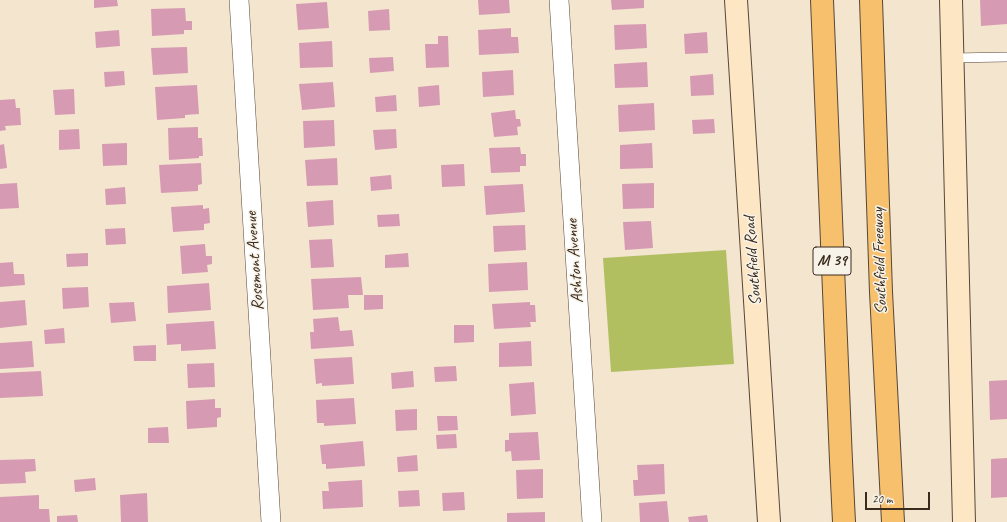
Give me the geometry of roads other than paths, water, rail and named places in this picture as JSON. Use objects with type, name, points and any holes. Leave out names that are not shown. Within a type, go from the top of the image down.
[{"type":"highway","name":"M 39","points":[[822,0],[844,522]]},
{"type":"highway","name":"Southfield Freeway","points":[[871,0],[881,292],[893,522]]},
{"type":"main road","name":"Southfield Road","points":[[736,0],[769,522]]},
{"type":"main road","points":[[951,0],[964,522]]},
{"type":"street","name":"Rosemont Avenue","points":[[239,0],[271,522]]},
{"type":"street","name":"Ashton Avenue","points":[[559,0],[592,522]]},
{"type":"lane","points":[[952,58],[1007,57]]}]
